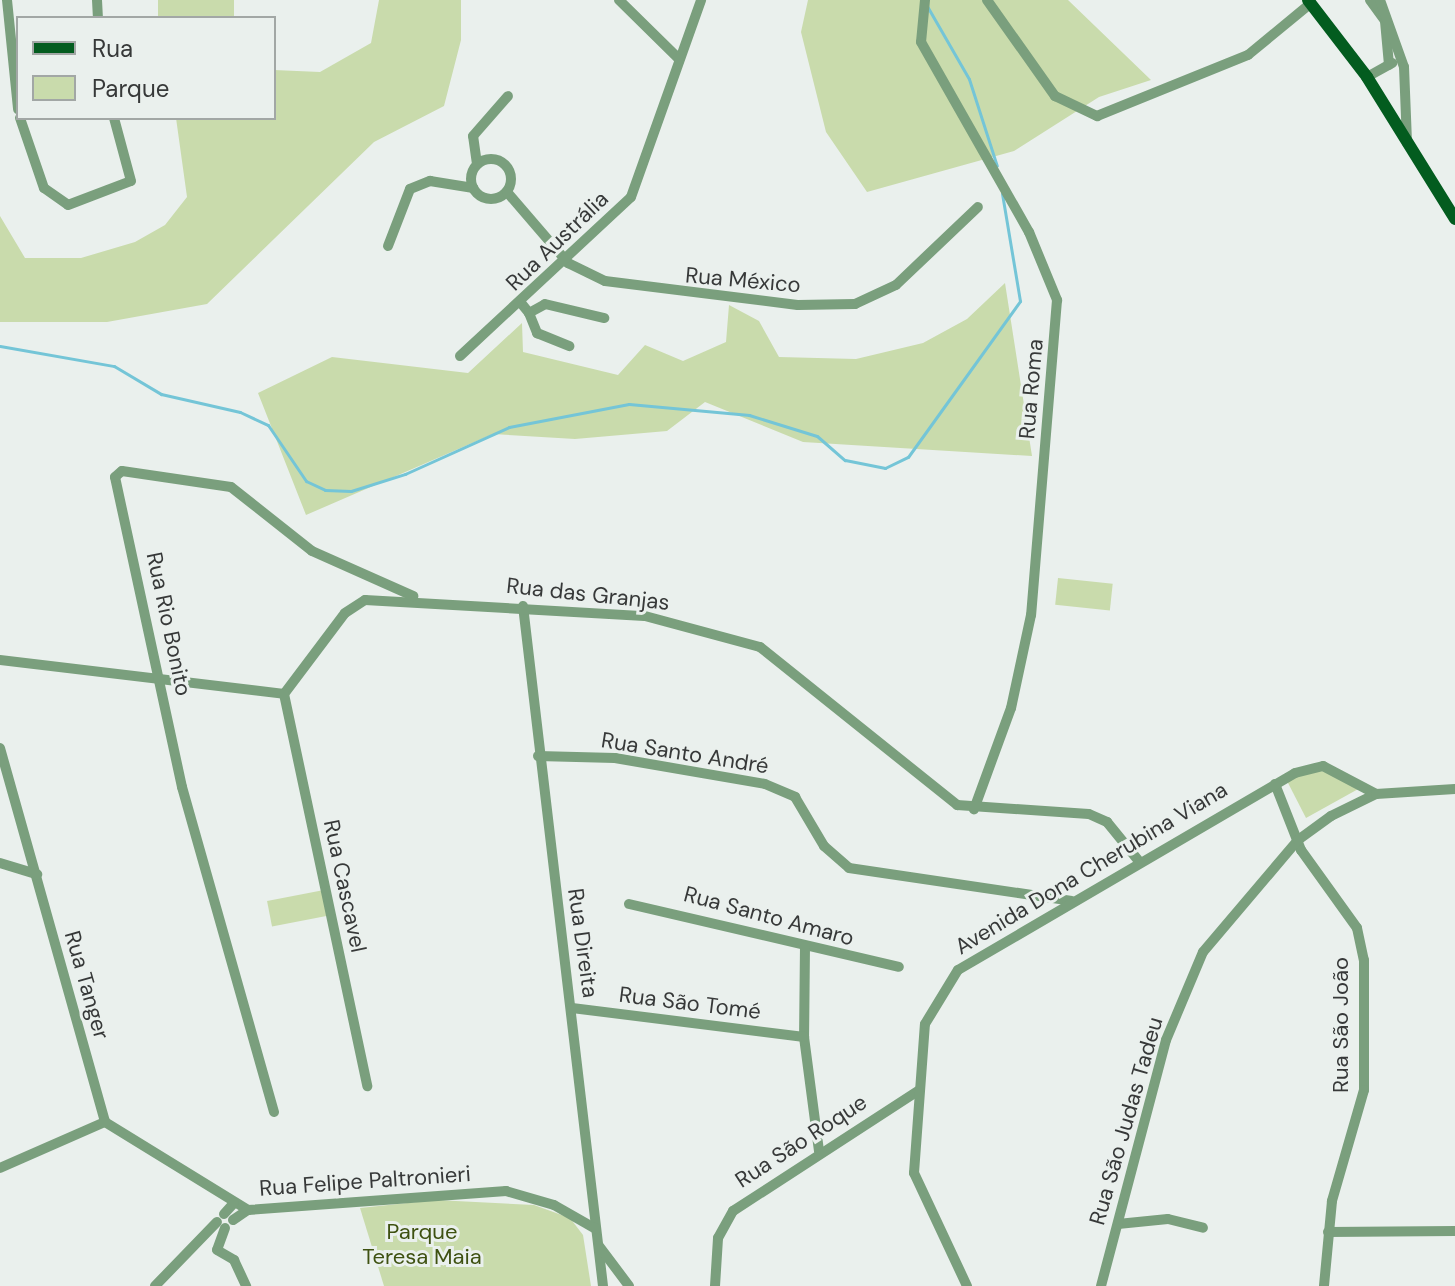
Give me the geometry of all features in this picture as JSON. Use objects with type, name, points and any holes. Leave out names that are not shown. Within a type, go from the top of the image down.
[{"type":"main road","points":[[1309,1],[1367,77],[1455,219]]},
{"type":"street","points":[[7,0],[16,89]]},
{"type":"street","points":[[619,0],[679,59]]},
{"type":"street","name":"Rua Austrália","points":[[460,356],[568,263],[631,197],[701,0]]},
{"type":"street","name":"Rua Roma","points":[[925,0],[921,42],[1029,232],[1057,300],[1031,615],[1011,708],[974,809]]},
{"type":"street","points":[[987,0],[1055,96],[1097,116],[1248,55],[1309,1]]},
{"type":"street","points":[[1370,0],[1385,21],[1389,65]]},
{"type":"street","points":[[1380,0],[1401,59],[1407,143]]},
{"type":"street","points":[[1367,77],[1401,59]]},
{"type":"street","points":[[473,188],[477,164],[473,136],[508,96]]},
{"type":"street","points":[[21,120],[44,188],[68,205],[131,181],[115,120]]},
{"type":"street","name":"Rua México","points":[[477,164],[496,159],[508,167],[507,192],[568,263],[643,291],[855,304],[896,285],[978,207]]},
{"type":"street","points":[[388,246],[410,189],[430,181],[473,188],[488,199],[507,192]]},
{"type":"street","points":[[521,303],[537,333],[570,346]]},
{"type":"street","points":[[529,313],[545,304],[604,318]]},
{"type":"street","name":"Rua Rio Bonito","points":[[274,1112],[182,787],[164,680],[116,483],[122,471],[231,487],[319,556],[423,599]]},
{"type":"street","name":"Rua das Granjas","points":[[284,694],[354,604],[423,599],[645,616],[760,647],[933,792],[974,809],[1089,814],[1107,822],[1138,860]]},
{"type":"street","name":"Rua Direita","points":[[523,606],[538,756],[572,1008],[603,1286]]},
{"type":"street","points":[[0,660],[284,694]]},
{"type":"street","name":"Rua Cascavel","points":[[284,694],[367,1086]]},
{"type":"street","name":"Rua Tanger","points":[[0,748],[105,1122]]},
{"type":"street","name":"Rua Santo André","points":[[538,756],[615,758],[765,784],[795,797],[824,846],[849,868],[1072,901]]},
{"type":"street","name":"Avenida Dona Cherubina Viana","points":[[967,1286],[917,1188],[919,1090],[925,1024],[958,970],[1138,860],[1275,784],[1323,766],[1376,794]]},
{"type":"street","name":"Rua São João","points":[[1275,784],[1298,840],[1347,909],[1364,960],[1364,1090],[1328,1232],[1324,1286]]},
{"type":"street","name":"Rua São Judas Tadeu","points":[[1101,1286],[1166,1040],[1203,952],[1298,840],[1376,794],[1455,789]]},
{"type":"street","points":[[0,863],[37,874]]},
{"type":"street","name":"Rua Santo Amaro","points":[[629,904],[899,967]]},
{"type":"street","points":[[805,946],[804,1037],[819,1151]]},
{"type":"street","name":"Rua São Tomé","points":[[572,1008],[804,1037]]},
{"type":"street","name":"Rua São Roque","points":[[715,1286],[724,1223],[819,1151],[919,1090]]},
{"type":"street","points":[[0,1168],[105,1122]]},
{"type":"street","name":"Rua Felipe Paltronieri","points":[[105,1122],[248,1210],[506,1191],[554,1205],[596,1229]]},
{"type":"street","points":[[234,1203],[217,1250],[234,1260],[246,1286]]},
{"type":"street","points":[[1124,1206],[1140,1219]]},
{"type":"street","points":[[155,1286],[199,1249],[225,1221],[248,1210]]},
{"type":"street","points":[[1118,1224],[1140,1219],[1203,1228]]},
{"type":"street","points":[[1328,1232],[1455,1231]]},
{"type":"street","points":[[598,1245],[629,1286]]},
{"type":"green space","points":[[158,0],[234,0],[234,16],[158,16]]},
{"type":"green space","points":[[379,0],[461,0],[461,40],[444,106],[374,142],[207,304],[107,322],[0,322],[0,216],[25,258],[81,258],[135,242],[165,225],[187,197],[176,120],[276,120],[276,70],[320,72],[371,43]]},
{"type":"green space","points":[[808,0],[1068,0],[1151,80],[1099,97],[1014,151],[867,192],[826,132],[801,32]]},
{"type":"green space","points":[[1005,283],[1032,456],[803,442],[705,402],[667,431],[575,439],[493,434],[306,515],[258,393],[332,357],[468,373],[522,323],[523,352],[618,375],[645,345],[683,361],[726,342],[729,305],[759,321],[779,357],[856,359],[923,343],[967,319]]},
{"type":"green space","points":[[1058,578],[1113,584],[1110,611],[1055,605]]},
{"type":"green space","points":[[1312,770],[1337,773],[1360,788],[1306,818],[1287,781]]},
{"type":"green space","points":[[324,890],[329,916],[272,927],[267,901]]},
{"type":"green space","name":"Parque Teresa Maia","points":[[436,1200],[534,1205],[570,1218],[583,1235],[591,1286],[384,1286],[360,1208]]},
{"type":"waterway","points":[[927,6],[969,79],[997,166]]},
{"type":"waterway","points":[[0,346],[114,366],[161,394],[240,412],[268,425],[306,481],[325,490],[351,491],[405,474],[509,427],[629,404],[749,415],[817,436],[845,460],[885,468],[908,457],[1020,301],[1002,193]]}]
